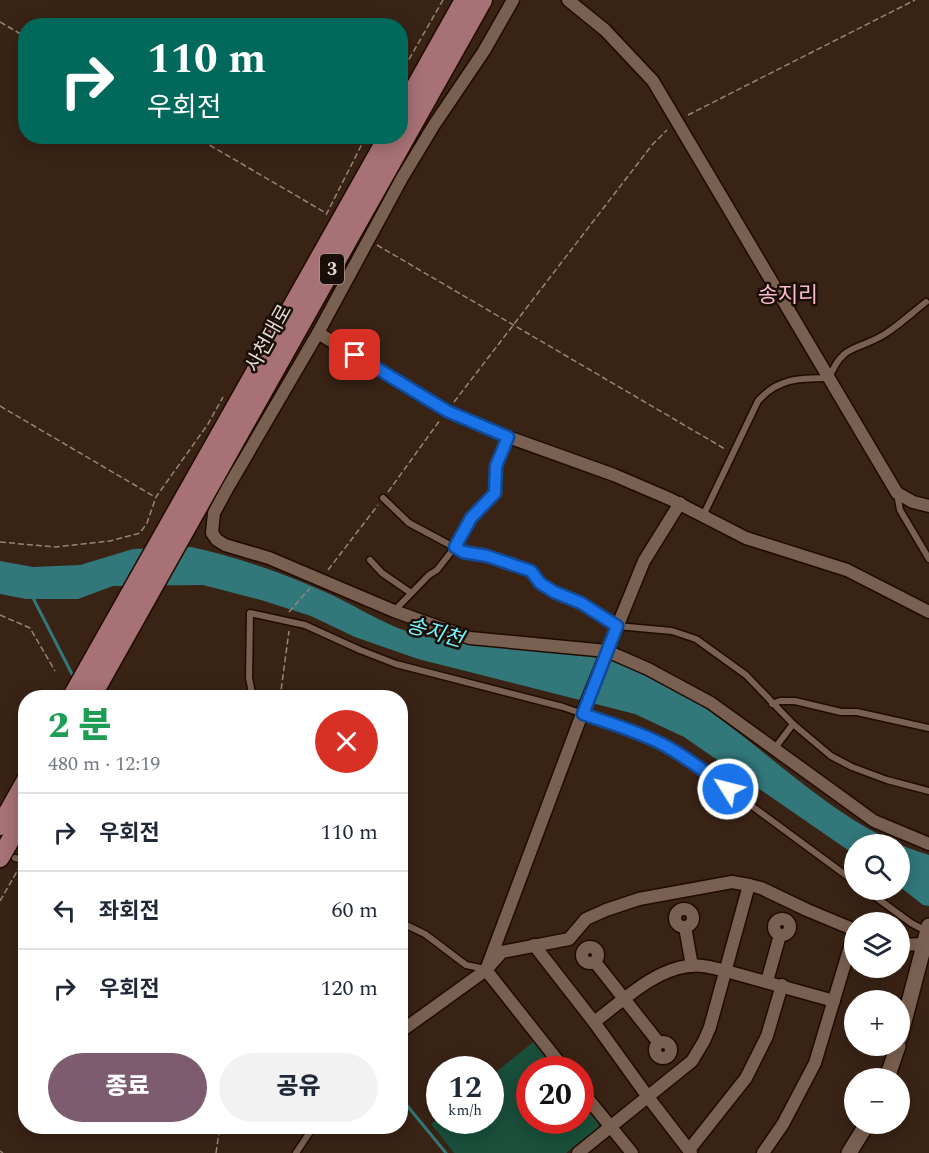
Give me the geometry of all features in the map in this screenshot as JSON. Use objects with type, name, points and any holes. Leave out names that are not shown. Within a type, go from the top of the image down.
[{"type":"main road","points":[[458,28],[463,0]]},
{"type":"main road","name":"사천대로","points":[[408,102],[458,28],[483,0]]},
{"type":"main road","points":[[458,28],[492,0]]},
{"type":"main road","name":"사천대로","points":[[408,117],[458,28]]},
{"type":"main road","name":"사천대로","points":[[173,536],[384,144]]},
{"type":"main road","name":"사천대로","points":[[76,690],[132,608],[393,144]]},
{"type":"main road","name":"사천대로","points":[[95,690],[132,608]]},
{"type":"main road","points":[[0,826],[18,794]]},
{"type":"main road","points":[[7,858],[18,832]]},
{"type":"street","points":[[513,0],[484,51],[434,125],[402,178],[318,333],[214,513],[212,533],[225,545],[269,558],[394,611],[470,638],[606,654],[680,685],[711,703],[775,748],[866,816],[929,844]]},
{"type":"street","points":[[568,0],[605,30],[652,81],[897,493],[913,502],[929,506]]},
{"type":"street","points":[[318,333],[447,411],[508,437],[614,475],[680,503],[746,538],[847,570],[929,612]]},
{"type":"street","points":[[486,970],[584,710],[644,561],[680,503]]},
{"type":"street","points":[[408,1026],[486,970],[502,952],[569,939],[586,919],[639,899],[732,882],[761,888],[844,925]]},
{"type":"street","points":[[578,1153],[692,1061],[704,1041],[749,885]]},
{"type":"street","points":[[685,927],[692,966]]},
{"type":"street","points":[[767,981],[780,935]]},
{"type":"street","points":[[910,942],[928,936]]},
{"type":"street","points":[[910,1001],[928,936]]},
{"type":"street","points":[[534,945],[690,1151],[746,1078],[767,1036],[782,985]]},
{"type":"street","points":[[595,962],[658,1043]]},
{"type":"street","points":[[594,1022],[646,982],[692,966],[708,967],[767,981],[834,1001]]},
{"type":"street","points":[[763,1153],[783,1124],[810,1074],[823,1041],[844,967]]},
{"type":"street","points":[[486,970],[554,1056]]},
{"type":"street","points":[[594,1106],[632,1153]]},
{"type":"street","points":[[849,1153],[861,1134]]},
{"type":"lane","points":[[703,516],[758,401],[767,390],[784,382],[804,378],[829,378],[835,363],[842,355],[887,333],[926,303]]},
{"type":"lane","points":[[394,611],[429,574],[437,570],[455,547],[471,518],[495,493],[496,466],[508,437]]},
{"type":"lane","points":[[897,493],[900,510],[929,559]]},
{"type":"lane","points":[[383,498],[409,523],[463,552],[487,556],[531,571],[540,583],[554,592],[581,603],[617,626],[672,631],[706,644],[723,660],[746,675],[793,724],[839,761],[887,780],[929,791]]},
{"type":"lane","points":[[370,560],[382,573],[411,593]]},
{"type":"lane","points":[[251,690],[249,678],[250,613],[288,617],[396,664],[584,710],[662,744],[692,762],[844,874]]},
{"type":"lane","points":[[772,704],[780,700],[795,701],[841,712],[857,711],[929,728]]},
{"type":"lane","points":[[775,748],[793,724]]},
{"type":"lane","points":[[880,900],[928,936]]},
{"type":"lane","points":[[408,926],[425,934],[466,965],[486,970]]},
{"type":"lane","points":[[297,1153],[309,1134]]},
{"type":"path","points":[[408,61],[443,0]]},
{"type":"path","points":[[447,411],[652,145],[676,123],[915,0]]},
{"type":"path","points":[[0,22],[18,32]]},
{"type":"path","points":[[208,144],[327,213]]},
{"type":"path","points":[[323,222],[362,144]]},
{"type":"path","points":[[369,240],[733,453]]},
{"type":"path","points":[[0,542],[55,548],[130,537],[140,533],[147,523],[156,497],[208,424],[223,397]]},
{"type":"path","points":[[0,406],[156,497]]},
{"type":"path","points":[[169,478],[175,482]]},
{"type":"path","points":[[281,690],[289,626],[288,617],[315,582]]},
{"type":"path","points":[[0,615],[30,628],[55,671]]},
{"type":"path","points":[[0,901],[18,870]]},
{"type":"path","points":[[216,1153],[219,1134]]},
{"type":"green space","points":[[538,1038],[551,1056],[516,1056],[516,1134],[590,1134],[566,1153],[454,1153],[439,1134],[504,1134],[504,1065]]},
{"type":"green space","points":[[594,1113],[599,1120],[598,1128],[594,1131]]},
{"type":"water","points":[[191,547],[241,560],[334,596],[409,632],[440,640],[566,652],[597,657],[627,666],[657,678],[692,699],[835,807],[881,834],[844,834],[844,847],[684,737],[635,714],[418,659],[355,637],[311,616],[261,600],[203,585],[113,586],[78,599],[26,599],[0,594],[0,561],[33,567],[80,565],[133,549]]},
{"type":"water","points":[[910,848],[929,855],[929,906],[923,905],[910,895]]},
{"type":"waterway","points":[[32,596],[72,674]]},
{"type":"waterway","points":[[408,1107],[446,1153]]},
{"type":"district","name":"송지리","points":[[788,294]]},
{"type":"route","points":[[355,355],[447,411],[508,437],[496,466],[495,493],[471,518],[455,547],[463,552],[487,556],[526,568],[540,583],[554,592],[581,603],[617,626],[583,714],[662,744],[692,762],[728,789]]},
{"type":"water label","name":"송지천","points":[[435,632]]}]
